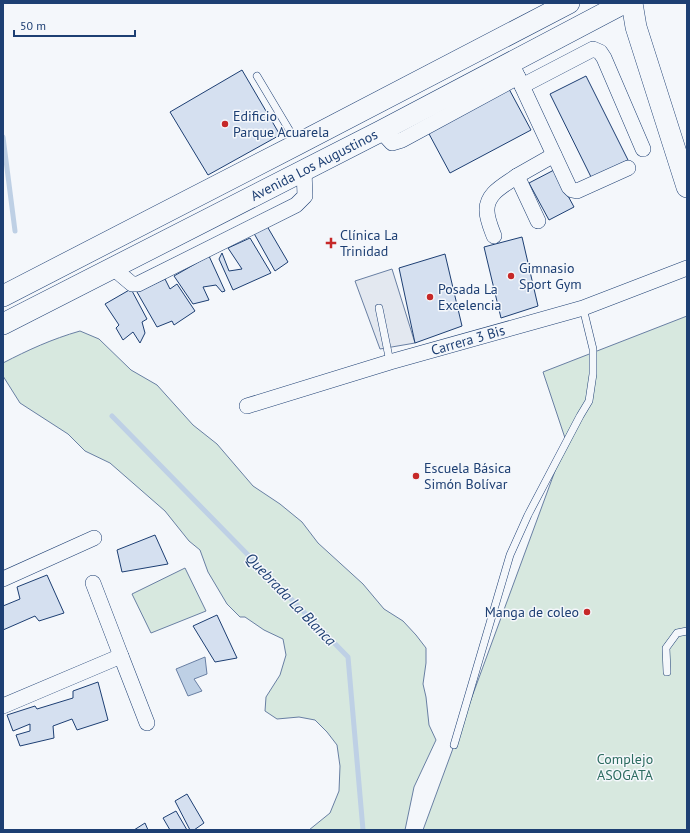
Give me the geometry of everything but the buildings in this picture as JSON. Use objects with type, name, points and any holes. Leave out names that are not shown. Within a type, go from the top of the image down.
[{"type":"main road","name":"Avenida Los Augustinos","points":[[3,296],[569,3]]},
{"type":"main road","name":"Avenida Los Augustinos","points":[[3,324],[381,131],[517,75],[624,3]]},
{"type":"main road","points":[[632,3],[636,27],[683,162],[687,187]]},
{"type":"street","points":[[628,168],[577,191],[572,190],[569,187],[517,75],[593,49],[600,52],[604,58],[643,149]]},
{"type":"street","points":[[494,236],[487,211],[491,195],[517,176],[554,155]]},
{"type":"street","points":[[114,268],[132,284],[138,284],[296,205],[305,196],[304,170]]},
{"type":"street","points":[[517,176],[538,221]]},
{"type":"street","name":"Carrera 3 Bis","points":[[247,406],[390,362],[583,308],[687,268]]},
{"type":"street","points":[[3,579],[94,538]]},
{"type":"street","points":[[93,583],[148,723]]},
{"type":"street","points":[[3,706],[121,656]]},
{"type":"lane","points":[[257,76],[298,144]]},
{"type":"lane","points":[[379,308],[390,362]]},
{"type":"lane","points":[[454,746],[510,555],[528,515],[589,401],[593,374],[593,349],[583,308]]},
{"type":"lane","points":[[667,672],[666,648],[677,633],[687,631]]},
{"type":"green space","name":"Complejo ASOGATA","points":[[687,316],[687,830],[423,830],[566,441],[543,372]]},
{"type":"green space","points":[[80,331],[99,339],[131,370],[157,385],[193,425],[217,444],[253,486],[280,504],[302,522],[318,543],[363,584],[384,609],[403,621],[426,648],[426,663],[423,684],[429,725],[436,740],[414,787],[405,830],[309,830],[330,813],[339,791],[340,766],[337,745],[315,720],[299,717],[277,719],[265,711],[266,697],[280,675],[286,655],[283,639],[264,630],[245,617],[240,617],[227,604],[208,572],[200,550],[189,541],[165,511],[110,463],[85,451],[68,434],[20,403],[3,376],[3,363],[40,345]]},
{"type":"green space","points":[[185,568],[206,611],[151,633],[132,594]]},
{"type":"shaded area","points":[[392,269],[415,343],[380,349],[355,281]]},
{"type":"water","points":[[205,657],[207,674],[194,679],[202,691],[188,696],[176,669]]},
{"type":"waterway","name":"Quebrada La Blanca","points":[[3,137],[15,231]]},
{"type":"waterway","name":"Quebrada La Blanca","points":[[112,416],[348,657],[363,830]]},
{"type":"place","name":"Edificio Parque Acuarela","points":[[225,124]]},
{"type":"place","name":"Clínica La Trinidad","points":[[331,243]]},
{"type":"place","name":"Gimnasio Sport Gym","points":[[511,276]]},
{"type":"place","name":"Posada La Excelencia","points":[[430,297]]},
{"type":"place","name":"Escuela Básica Simón Bolívar","points":[[416,476]]},
{"type":"place","name":"Manga de coleo","points":[[587,612]]}]
